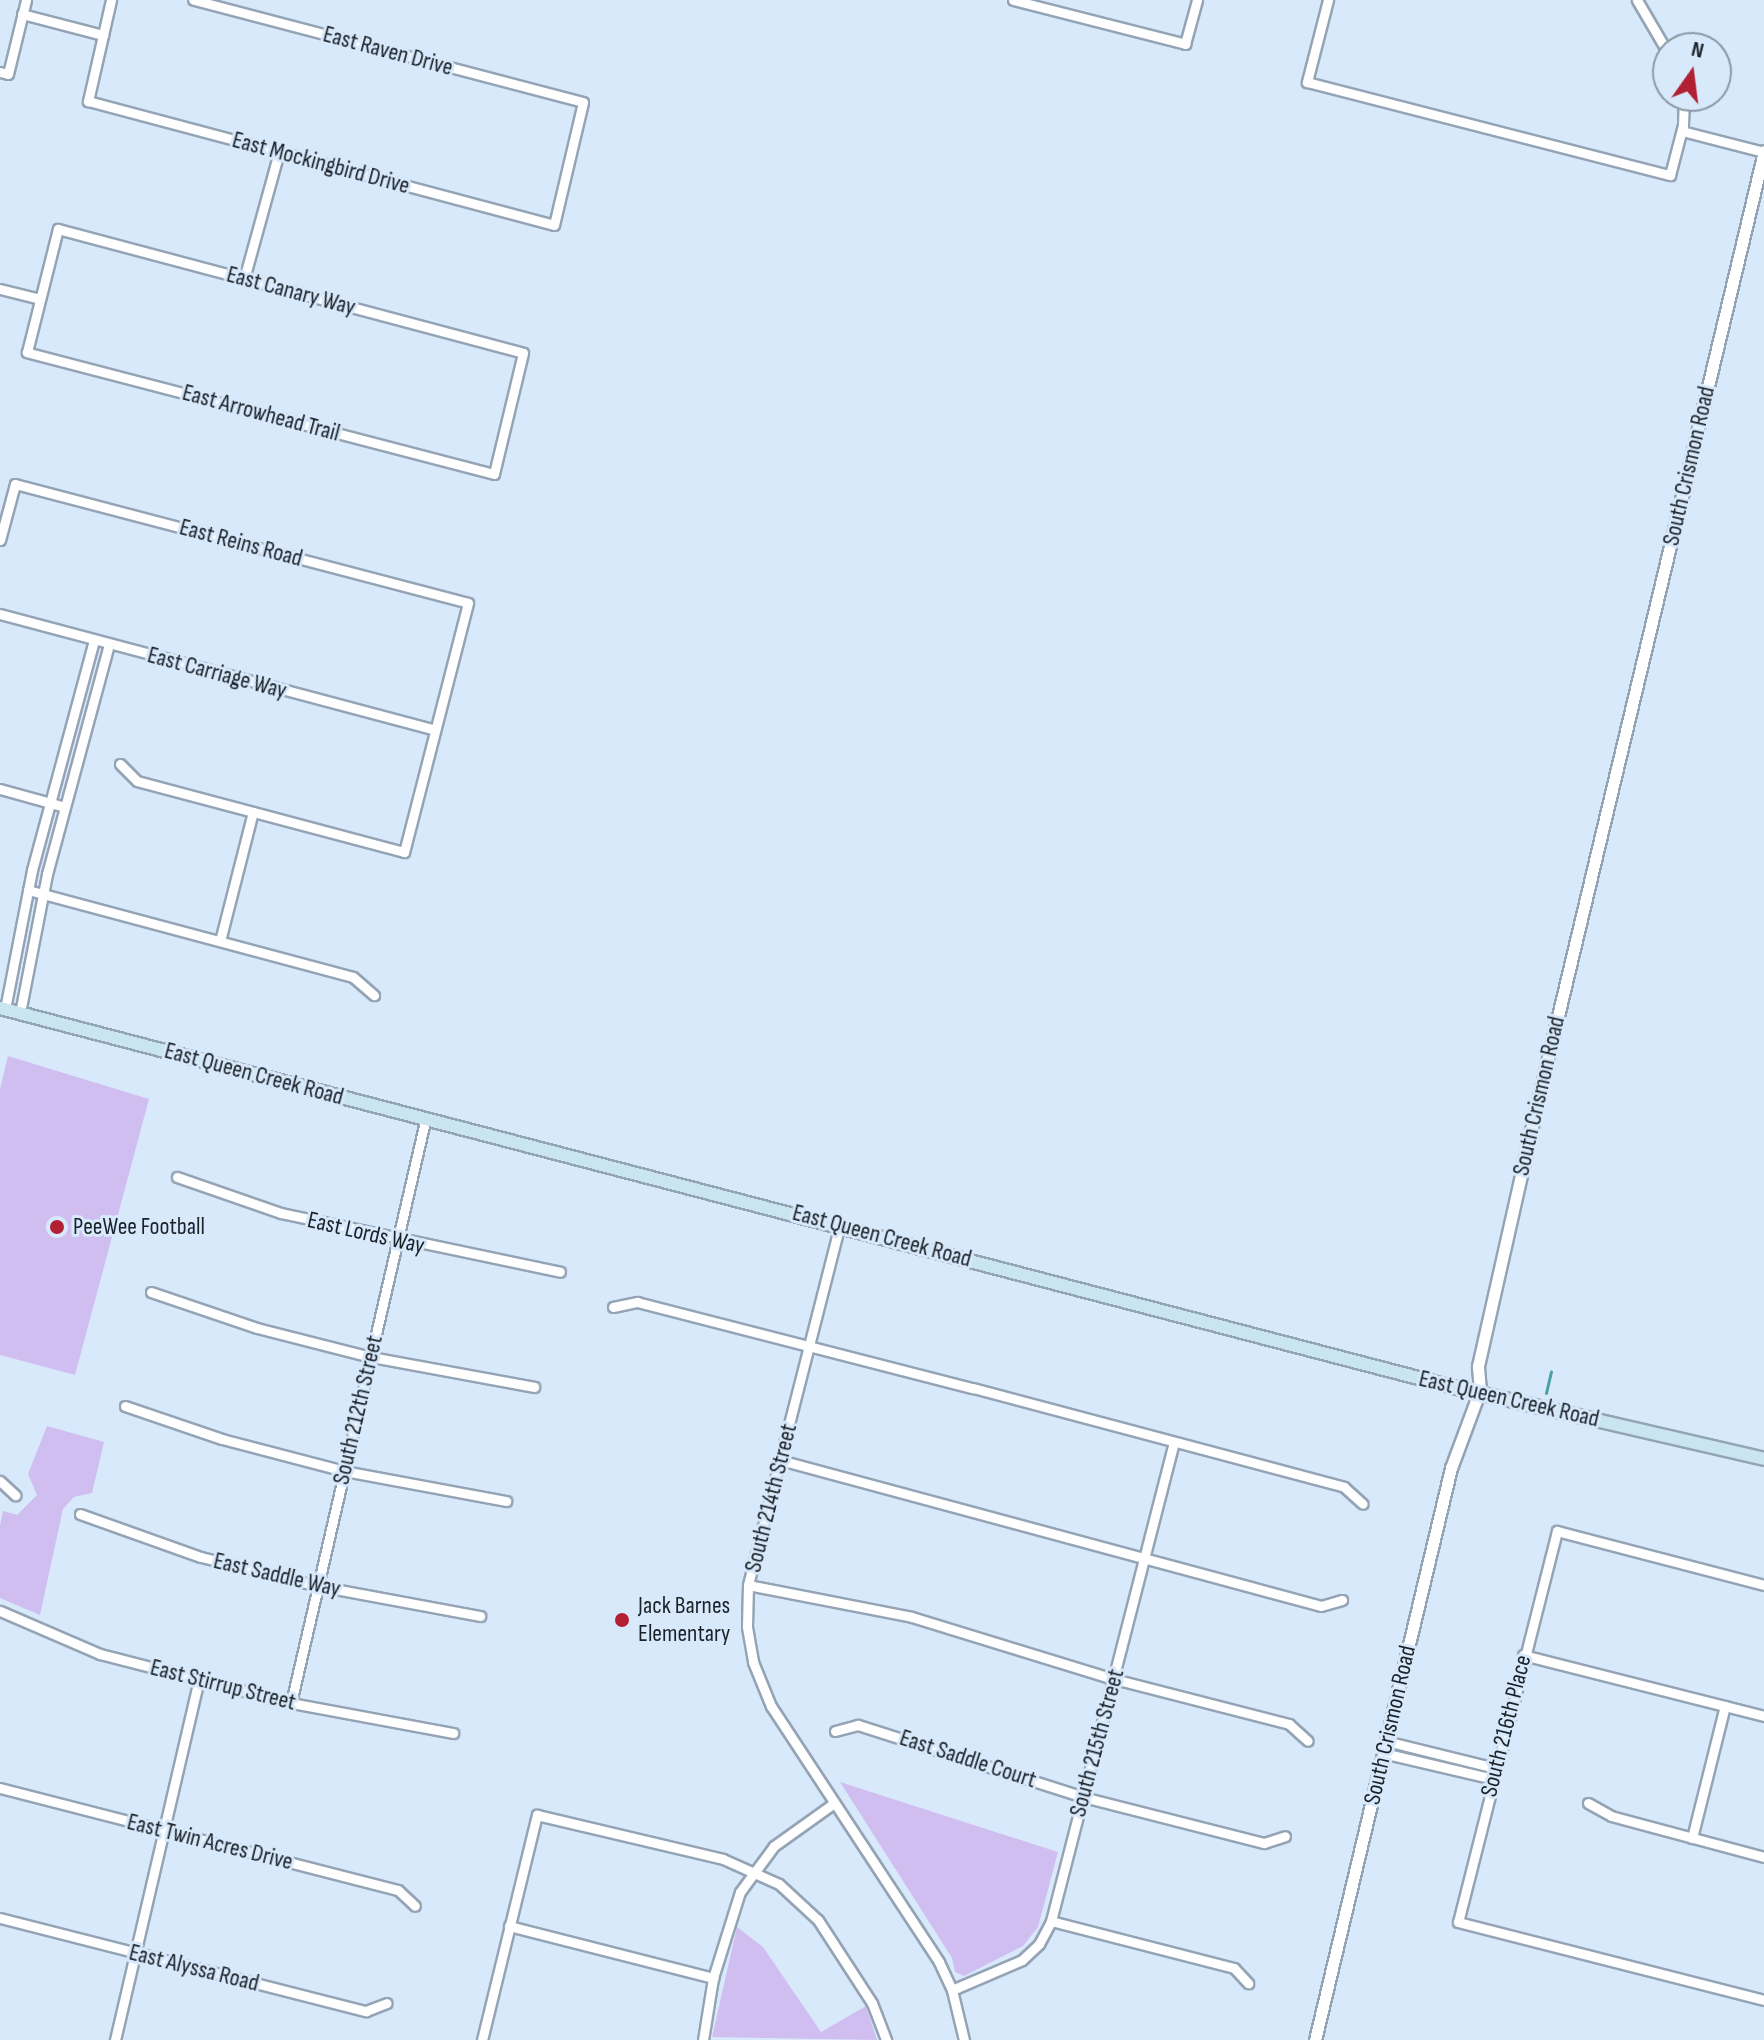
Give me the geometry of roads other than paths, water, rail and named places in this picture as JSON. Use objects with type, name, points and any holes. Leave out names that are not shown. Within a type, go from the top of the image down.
[{"type":"main road","name":"East Queen Creek Road","points":[[2,1008],[1480,1390],[1764,1459]]},
{"type":"street","points":[[4,73],[26,0]]},
{"type":"street","points":[[22,14],[103,35],[111,0]]},
{"type":"street","name":"East Raven Drive","points":[[193,0],[583,102],[554,225]]},
{"type":"street","points":[[1013,0],[1185,44],[1197,0]]},
{"type":"street","points":[[1328,0],[1307,82],[1670,175],[1682,131],[1683,112]]},
{"type":"street","points":[[1637,0],[1656,32]]},
{"type":"street","name":"East Mockingbird Drive","points":[[103,35],[88,101],[554,225]]},
{"type":"street","points":[[1682,131],[1764,151]]},
{"type":"street","name":"South Crismon Road","points":[[1315,2040],[1451,1468],[1480,1390],[1478,1366],[1533,1121],[1764,151]]},
{"type":"street","points":[[244,279],[279,152]]},
{"type":"street","name":"East Canary Way","points":[[40,299],[58,229],[523,353],[494,474]]},
{"type":"street","points":[[0,289],[40,299]]},
{"type":"street","name":"East Arrowhead Trail","points":[[40,299],[27,352],[494,474]]},
{"type":"street","name":"East Reins Road","points":[[0,540],[15,484],[468,603],[435,730]]},
{"type":"street","name":"East Carriage Way","points":[[0,614],[435,730]]},
{"type":"street","points":[[2,1008],[28,890],[94,640]]},
{"type":"street","points":[[20,1013],[43,894],[109,644]]},
{"type":"street","points":[[120,764],[137,781],[404,852],[435,730]]},
{"type":"street","points":[[0,789],[65,807]]},
{"type":"street","points":[[220,941],[253,812]]},
{"type":"street","points":[[28,890],[353,977],[374,995]]},
{"type":"street","name":"South 212th Street","points":[[291,1703],[426,1117]]},
{"type":"street","name":"East Lords Way","points":[[177,1177],[281,1213],[397,1241],[560,1272]]},
{"type":"street","name":"South 214th Street","points":[[840,1224],[748,1585],[747,1627],[753,1662],[771,1706],[952,1990],[964,2040]]},
{"type":"street","points":[[151,1292],[257,1328],[371,1357],[534,1387]]},
{"type":"street","points":[[613,1307],[637,1302],[808,1346],[1344,1487],[1363,1504]]},
{"type":"street","points":[[125,1406],[222,1439],[344,1471],[506,1501]]},
{"type":"street","name":"South 215th Street","points":[[952,1990],[1022,1960],[1039,1944],[1051,1921],[1174,1443]]},
{"type":"street","points":[[780,1460],[1144,1561],[1321,1606],[1342,1600]]},
{"type":"street","points":[[0,1481],[15,1495]]},
{"type":"street","name":"East Saddle Way","points":[[80,1514],[201,1557],[318,1586],[480,1616]]},
{"type":"street","name":"South 216th Place","points":[[1764,1585],[1557,1531],[1523,1655],[1458,1922],[1764,2000]]},
{"type":"street","points":[[748,1585],[912,1617],[1114,1679],[1289,1724],[1308,1741]]},
{"type":"street","name":"East Stirrup Street","points":[[0,1611],[100,1654],[291,1703],[453,1733]]},
{"type":"street","points":[[1523,1655],[1764,1716]]},
{"type":"street","points":[[115,2040],[199,1679]]},
{"type":"street","points":[[1692,1838],[1725,1706]]},
{"type":"street","name":"East Saddle Court","points":[[835,1731],[858,1725],[1083,1797],[1264,1843],[1285,1836]]},
{"type":"street","points":[[1385,1747],[1495,1768]]},
{"type":"street","points":[[1385,1747],[1493,1779]]},
{"type":"street","name":"East Twin Acres Drive","points":[[0,1788],[398,1890],[415,1906]]},
{"type":"street","points":[[703,2040],[713,1978],[729,1919],[753,1870],[774,1846],[834,1803]]},
{"type":"street","points":[[1588,1803],[1611,1816],[1764,1857]]},
{"type":"street","points":[[482,2040],[537,1815],[753,1870],[799,1899],[818,1920],[872,2003],[886,2040]]},
{"type":"street","name":"East Alyssa Road","points":[[0,1918],[366,2011],[387,2003]]},
{"type":"street","points":[[1051,1921],[1234,1968],[1248,1983]]},
{"type":"street","points":[[509,1926],[713,1978]]},
{"type":"waterway","points":[[1546,1393],[1551,1372]]},
{"type":"place","name":"PeeWee Football","points":[[57,1227]]},
{"type":"place","name":"Jack Barnes Elementary","points":[[622,1620]]}]
